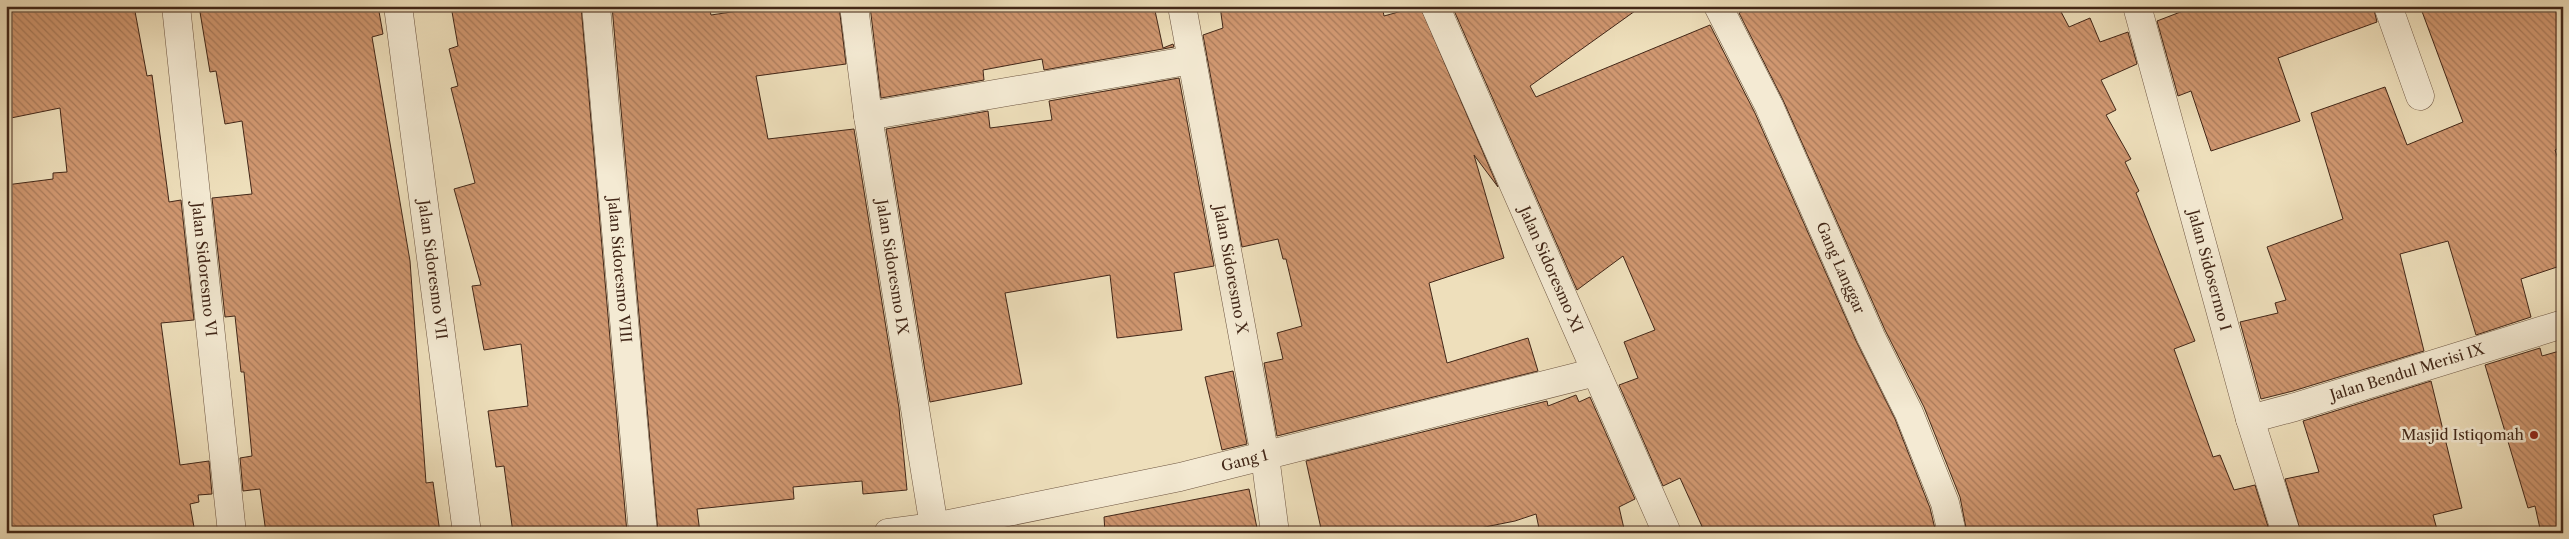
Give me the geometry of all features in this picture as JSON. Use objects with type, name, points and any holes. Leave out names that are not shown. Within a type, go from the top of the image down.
[{"type":"street","name":"Jalan Sidoresmo VI","points":[[176,6],[232,533]]},
{"type":"street","name":"Jalan Sidoresmo VII","points":[[398,6],[467,533]]},
{"type":"street","name":"Jalan Sidoresmo VIII","points":[[596,6],[643,533]]},
{"type":"street","name":"Jalan Sidoresmo IX","points":[[854,6],[868,116],[934,530]]},
{"type":"street","name":"Jalan Sidoresmo X","points":[[1182,6],[1266,456],[1275,533]]},
{"type":"street","name":"Jalan Sidoresmo XI","points":[[1436,6],[1667,533]]},
{"type":"street","name":"Gang Langgar","points":[[1718,6],[1769,106],[1871,337],[1909,413],[1942,495],[1952,533]]},
{"type":"street","name":"Jalan Sidosermo I","points":[[2137,6],[2250,419],[2286,533]]},
{"type":"street","points":[[2388,6],[2420,96]]},
{"type":"street","points":[[868,116],[1192,60]]},
{"type":"street","name":"Jalan Bendul Merisi IX","points":[[2250,419],[2295,407],[2563,324]]},
{"type":"street","name":"Gang 1","points":[[888,533],[934,530],[1180,477],[1596,372]]},
{"type":"building","points":[[6,6],[134,6],[147,76],[152,75],[169,202],[181,200],[194,320],[161,323],[180,465],[209,461],[212,494],[198,495],[199,502],[190,504],[195,533],[6,533],[6,185],[53,179],[53,173],[67,172],[60,108],[6,119]]},
{"type":"building","points":[[199,6],[378,6],[383,34],[372,37],[410,261],[426,483],[433,482],[440,533],[266,533],[260,489],[243,491],[240,458],[252,456],[244,372],[241,372],[235,316],[225,317],[212,198],[252,194],[242,121],[225,124],[216,71],[210,72]]},
{"type":"building","points":[[451,6],[581,6],[627,533],[513,533],[504,466],[496,467],[488,411],[528,406],[521,344],[484,350],[472,286],[481,285],[454,189],[475,183],[451,88],[458,86],[449,49],[458,46]]},
{"type":"building","points":[[612,6],[709,6],[711,15],[772,6],[839,6],[846,64],[756,76],[768,139],[854,129],[899,408],[907,490],[863,494],[862,481],[793,487],[794,499],[697,509],[700,533],[658,533]]},
{"type":"building","points":[[870,6],[1154,6],[1163,48],[1173,44],[1174,47],[1044,70],[1042,59],[983,70],[984,80],[881,98]]},
{"type":"building","points":[[1220,6],[1382,6],[1384,16],[1420,6],[1498,187],[1474,155],[1504,258],[1429,283],[1447,363],[1528,338],[1538,371],[1277,436],[1264,363],[1283,359],[1277,333],[1302,326],[1286,259],[1283,259],[1278,239],[1242,247],[1203,35],[1223,28]]},
{"type":"building","points":[[1452,6],[1642,6],[1530,86],[1536,97],[1710,25],[1755,113],[1857,343],[1895,419],[1930,508],[1936,533],[1705,533],[1680,478],[1663,486],[1619,385],[1638,378],[1624,342],[1655,330],[1623,256],[1577,290]]},
{"type":"building","points":[[1754,6],[2058,6],[2069,27],[2090,18],[2100,42],[2128,32],[2137,64],[2101,80],[2116,110],[2106,115],[2131,159],[2125,162],[2139,191],[2136,193],[2195,341],[2174,349],[2213,457],[2220,455],[2234,490],[2255,485],[2270,533],[1967,533],[1960,497],[1924,407],[1885,330],[1783,100],[1739,13]]},
{"type":"building","points":[[2196,6],[2373,6],[2377,22],[2278,58],[2300,121],[2211,151],[2191,91],[2178,96],[2157,21]]},
{"type":"building","points":[[2420,6],[2563,6],[2563,146],[2555,150],[2563,174],[2563,265],[2521,279],[2531,317],[2476,335],[2448,241],[2400,254],[2424,351],[2261,399],[2240,322],[2278,313],[2275,303],[2286,300],[2267,247],[2343,219],[2311,113],[2385,87],[2407,145],[2463,122]]},
{"type":"building","points":[[1179,78],[1214,266],[1174,273],[1182,330],[1117,338],[1110,275],[1005,293],[1022,384],[930,402],[886,129],[988,111],[990,128],[1052,120],[1049,101]]},
{"type":"building","name":"Masjid Istiqomah","points":[[2540,348],[2542,356],[2563,350],[2563,533],[2541,533],[2535,506],[2528,508],[2485,365]]},
{"type":"building","points":[[1233,371],[1247,444],[1222,450],[1205,377]]},
{"type":"building","points":[[2431,381],[2462,508],[2433,515],[2438,533],[2301,533],[2285,479],[2319,472],[2303,421]]},
{"type":"building","points":[[1576,395],[1579,402],[1590,397],[1635,499],[1619,507],[1625,533],[1540,533],[1536,514],[1515,521],[1455,533],[1322,533],[1306,461],[1547,401],[1548,406]]},
{"type":"building","points":[[1249,489],[1258,533],[1105,533],[1104,517]]},
{"type":"place","name":"Masjid Istiqomah","points":[[2534,435]]}]
